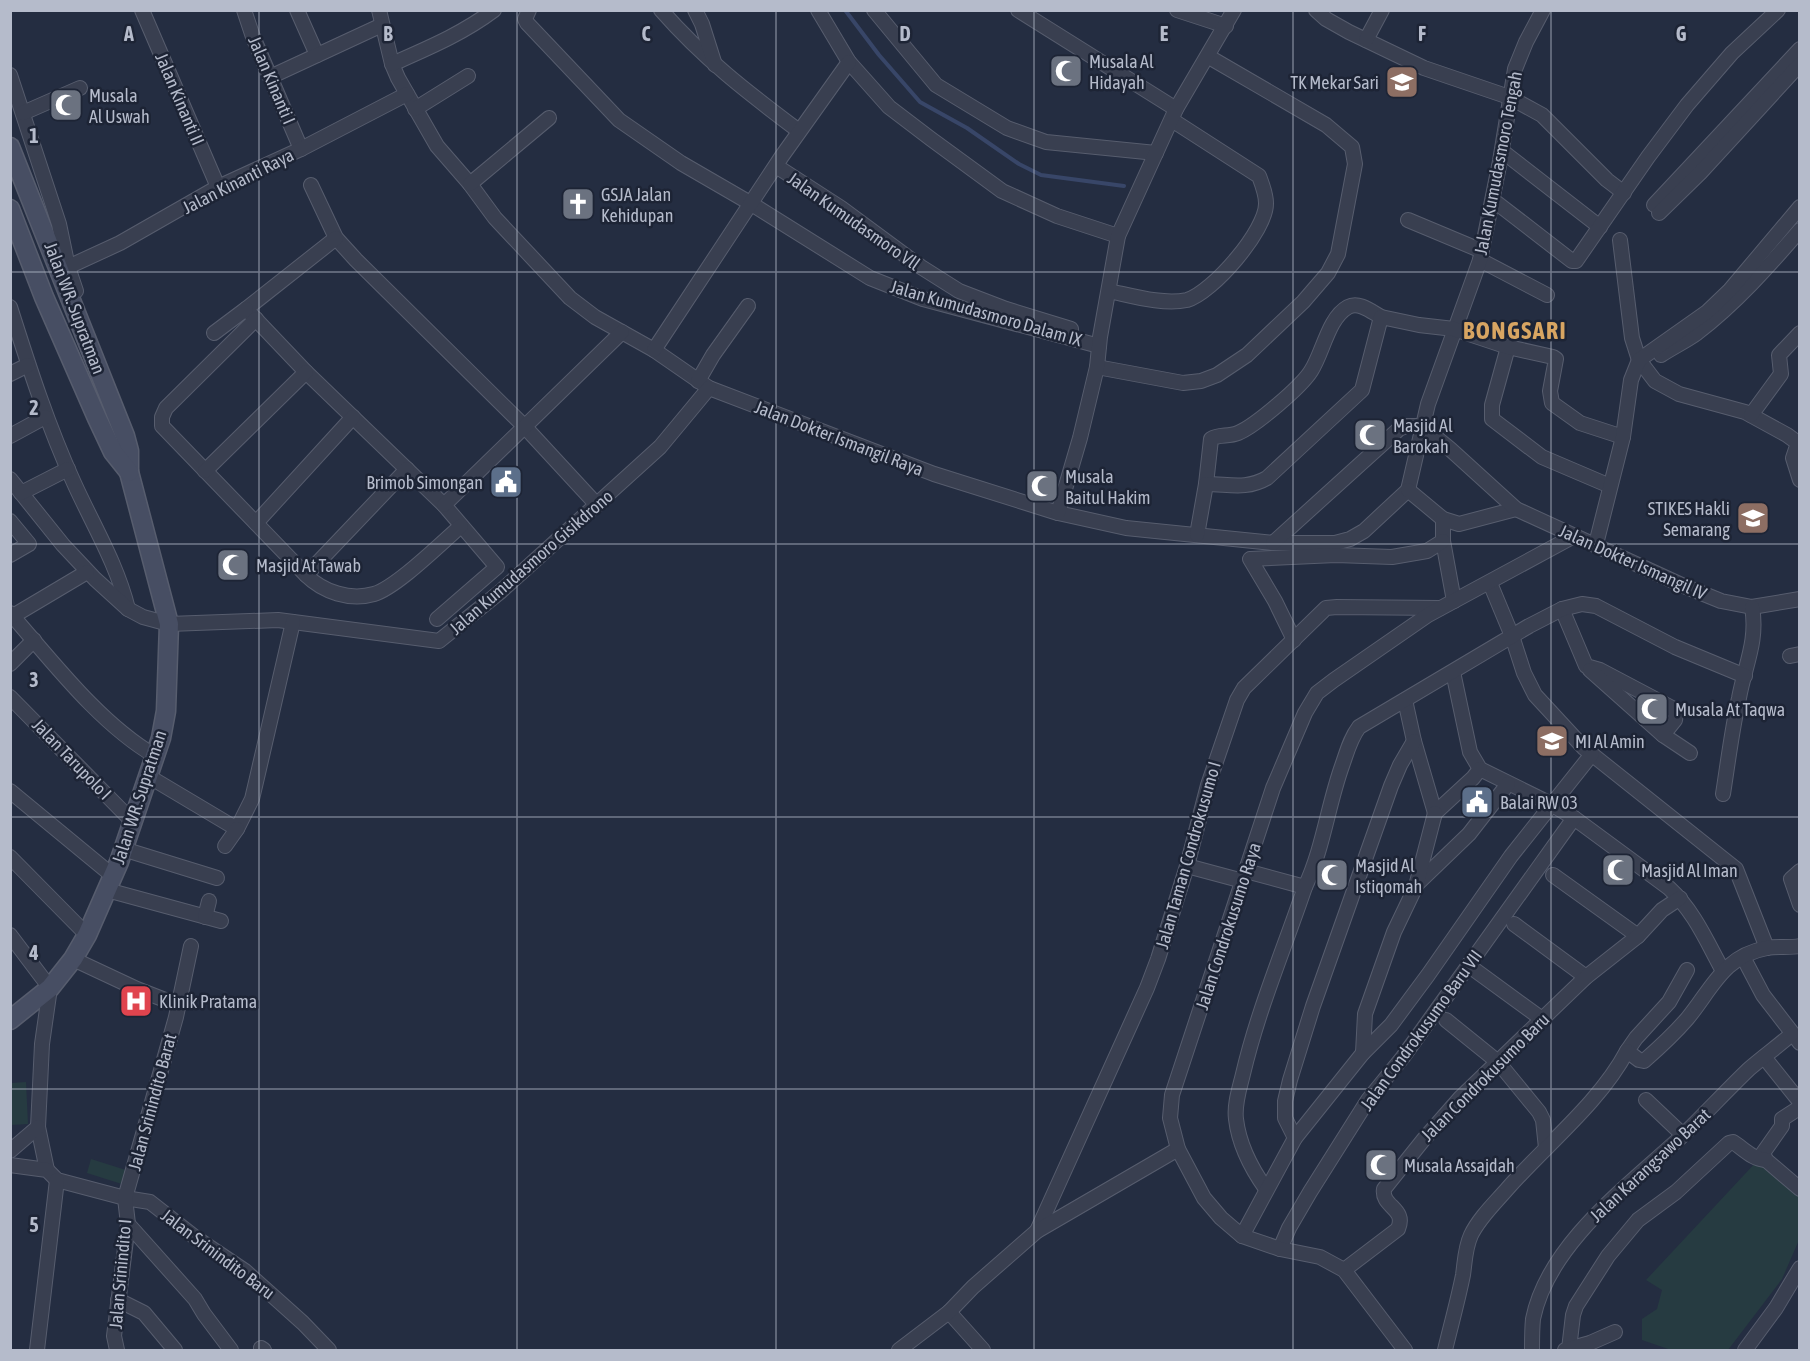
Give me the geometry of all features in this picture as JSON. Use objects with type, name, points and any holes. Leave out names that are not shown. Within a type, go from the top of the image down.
[{"type":"main road","name":"Jalan WR. Supratman","points":[[10,147],[124,436],[129,451],[129,472],[169,624],[166,711],[155,756],[110,883],[87,935],[73,959],[50,988],[10,1020]]},
{"type":"main road","name":"Jalan WR. Supratman","points":[[10,209],[44,297],[97,418],[113,452],[129,472]]},
{"type":"street","name":"Jalan Kinanti II","points":[[142,10],[218,188]]},
{"type":"street","name":"Jalan Kinanti I","points":[[244,10],[301,149]]},
{"type":"street","points":[[297,10],[317,55]]},
{"type":"street","name":"Jalan Dokter Ismangil Raya","points":[[379,10],[392,64],[407,94],[437,146],[470,184],[495,218],[570,298],[595,317],[654,350],[704,385],[934,474],[1058,513],[1126,528],[1273,543],[1335,543],[1350,539],[1364,531],[1408,490]]},
{"type":"street","points":[[392,64],[448,39],[494,10]]},
{"type":"street","name":"Jalan Kumudasmoro Dalam IX","points":[[529,10],[525,19],[527,23],[619,120],[681,163],[870,278],[923,299],[1100,342]]},
{"type":"street","points":[[661,10],[690,44],[715,66],[799,131]]},
{"type":"street","points":[[695,10],[702,24],[715,66]]},
{"type":"street","points":[[818,10],[849,62],[889,107],[1002,191],[1057,216],[1118,237]]},
{"type":"street","points":[[874,10],[936,85],[1007,128],[1046,142],[1156,153]]},
{"type":"street","points":[[1018,10],[1174,115],[1259,176],[1266,204],[1255,236],[1208,288],[1186,300],[1166,300],[1109,291]]},
{"type":"street","points":[[1177,10],[1226,26]]},
{"type":"street","points":[[1058,513],[1080,438],[1097,367],[1118,237],[1174,115],[1234,10]]},
{"type":"street","points":[[1316,10],[1326,19],[1424,68],[1509,97],[1542,115],[1607,180],[1624,193]]},
{"type":"street","points":[[1366,39],[1382,10]]},
{"type":"street","name":"Jalan Kumudasmoro Tengah","points":[[1408,490],[1422,426],[1481,255],[1502,151],[1515,69],[1543,10]]},
{"type":"street","points":[[1493,200],[1572,261],[1579,259],[1687,105],[1732,53],[1778,10]]},
{"type":"street","points":[[270,77],[382,25]]},
{"type":"street","points":[[1800,49],[1656,210],[1700,174],[1800,64]]},
{"type":"street","points":[[1097,367],[1183,383],[1201,381],[1217,375],[1247,355],[1303,302],[1328,273],[1338,254],[1355,165],[1352,147],[1326,125],[1209,57]]},
{"type":"street","points":[[654,350],[750,203],[849,62]]},
{"type":"street","points":[[10,75],[58,224],[68,267],[128,431],[124,436]]},
{"type":"street","points":[[415,108],[468,76]]},
{"type":"street","points":[[23,113],[80,87]]},
{"type":"street","name":"Jalan Kinanti Raya","points":[[68,267],[120,243],[218,188],[301,149],[407,94]]},
{"type":"street","points":[[470,184],[549,118]]},
{"type":"street","points":[[1502,151],[1600,227]]},
{"type":"street","name":"Jalan Kumudasmoro Vll","points":[[776,166],[841,208],[921,267],[959,291],[1100,342]]},
{"type":"street","points":[[310,185],[336,238],[356,261],[525,427],[597,505]]},
{"type":"street","points":[[1734,294],[1770,241],[1800,207]]},
{"type":"street","points":[[1408,220],[1481,255],[1547,295]]},
{"type":"street","points":[[1596,544],[1623,437],[1630,380],[1642,364],[1710,316],[1781,252],[1800,230]]},
{"type":"street","points":[[336,238],[251,314],[166,408],[162,417],[162,426],[314,583],[338,594],[361,597],[390,586],[461,526]]},
{"type":"street","points":[[1620,240],[1632,338],[1642,364],[1655,381],[1679,394],[1750,415],[1799,442],[1794,452],[1793,464],[1800,480]]},
{"type":"street","points":[[1770,241],[1781,252]]},
{"type":"street","points":[[1197,535],[1211,439],[1239,433],[1299,385],[1311,371],[1322,345],[1340,314],[1356,305],[1381,317],[1454,329],[1508,347],[1553,357],[1556,359],[1550,391],[1552,403],[1580,423],[1623,437]]},
{"type":"street","name":"Jalan Kumudasmoro Gisikdrono","points":[[10,479],[87,572],[128,609],[143,617],[169,624],[278,620],[439,642],[510,582],[660,447],[704,385],[713,355],[748,306]]},
{"type":"street","points":[[11,307],[45,417],[113,561],[122,583],[128,609]]},
{"type":"street","points":[[214,333],[251,314]]},
{"type":"street","points":[[251,314],[306,372],[444,505],[510,582]]},
{"type":"street","points":[[1206,484],[1246,486],[1267,478],[1352,400],[1362,390],[1381,317]]},
{"type":"street","points":[[444,505],[622,332]]},
{"type":"street","points":[[1750,415],[1780,374],[1779,354],[1800,333]]},
{"type":"street","points":[[1508,347],[1492,405],[1492,419],[1542,457],[1610,486]]},
{"type":"street","points":[[10,374],[28,365]]},
{"type":"street","points":[[205,471],[306,372]]},
{"type":"street","points":[[10,436],[45,417]]},
{"type":"street","points":[[256,523],[353,417]]},
{"type":"street","points":[[1273,543],[1399,429],[1406,426],[1422,426]]},
{"type":"street","name":"Jalan Dokter Ismangil IV","points":[[1422,426],[1450,448],[1516,509],[1684,586],[1722,601],[1752,607]]},
{"type":"street","points":[[21,493],[68,469]]},
{"type":"street","points":[[306,575],[407,469]]},
{"type":"street","points":[[1408,490],[1443,519],[1459,524],[1516,509]]},
{"type":"street","points":[[1443,519],[1443,541],[1454,601]]},
{"type":"street","points":[[10,521],[29,544],[10,555]]},
{"type":"street","points":[[1364,531],[1367,556]]},
{"type":"street","name":"Jalan Condrokusumo Raya","points":[[1405,1350],[1344,1270],[1320,1257],[1280,1249],[1242,1236],[1221,1218],[1204,1198],[1178,1149],[1170,1118],[1172,1095],[1273,788],[1305,713],[1317,693],[1441,608],[1574,536]]},
{"type":"street","points":[[1294,640],[1275,601],[1250,559],[1336,555],[1392,557],[1427,551],[1443,541]]},
{"type":"street","points":[[437,619],[497,567]]},
{"type":"street","points":[[87,572],[12,615],[105,720],[155,756]]},
{"type":"street","points":[[1490,583],[1535,696],[1550,714],[1592,754],[1736,869],[1767,948]]},
{"type":"street","points":[[1723,794],[1739,697],[1750,658],[1754,633],[1752,607],[1800,599]]},
{"type":"street","points":[[1266,1189],[1251,1168],[1235,1116],[1249,1049],[1315,864],[1337,780],[1352,736],[1359,727],[1512,636],[1562,609],[1582,604],[1596,606],[1675,647],[1745,676]]},
{"type":"street","name":"Jalan Taman Condrokusumo I","points":[[1037,1231],[1147,988],[1187,866],[1208,785],[1237,700],[1244,688],[1326,608],[1441,608]]},
{"type":"street","points":[[1562,609],[1586,666],[1663,735],[1690,753]]},
{"type":"street","points":[[225,846],[243,818],[254,790],[293,622]]},
{"type":"street","points":[[10,664],[34,640]]},
{"type":"street","points":[[1586,666],[1600,670],[1672,708],[1676,714],[1676,720],[1663,735]]},
{"type":"street","points":[[1453,672],[1470,752],[1480,769],[1574,818],[1680,898],[1697,922],[1723,970]]},
{"type":"street","name":"Jalan Tarupolo I","points":[[10,697],[132,821]]},
{"type":"street","points":[[1362,1053],[1365,1014],[1394,932],[1416,886],[1435,813],[1414,741],[1405,700]]},
{"type":"street","points":[[1295,1138],[1285,1118],[1285,1101],[1298,1050],[1392,786],[1400,765],[1414,741]]},
{"type":"street","points":[[1242,1236],[1295,1138],[1362,1053],[1391,1025],[1512,856],[1592,754]]},
{"type":"street","points":[[1435,813],[1480,769]]},
{"type":"street","points":[[148,776],[237,829]]},
{"type":"street","points":[[1416,886],[1469,834],[1508,784]]},
{"type":"street","points":[[10,791],[110,883],[221,921]]},
{"type":"street","name":"Jalan Condrokusumo Baru VII","points":[[1280,1249],[1289,1228],[1310,1192],[1368,1100],[1403,1057],[1574,818]]},
{"type":"street","points":[[123,849],[217,878]]},
{"type":"street","points":[[10,857],[87,935]]},
{"type":"street","points":[[1187,866],[1305,887]]},
{"type":"street","points":[[1800,871],[1791,879],[1800,905]]},
{"type":"street","points":[[1553,875],[1638,936]]},
{"type":"street","name":"Jalan Condrokusumo Baru","points":[[1344,1270],[1398,1229],[1401,1222],[1400,1215],[1385,1199],[1384,1189],[1424,1138],[1460,1098],[1586,977],[1638,936],[1662,910],[1680,898]]},
{"type":"street","points":[[205,917],[209,901]]},
{"type":"street","points":[[1514,924],[1586,977]]},
{"type":"street","points":[[10,935],[50,988],[42,1044],[38,1127],[52,1175],[37,1350]]},
{"type":"street","name":"Jalan Srinindito Barat","points":[[125,1198],[178,1005],[191,946]]},
{"type":"street","points":[[1627,1051],[1644,1061],[1685,1021],[1723,970],[1743,957],[1767,948],[1800,946]]},
{"type":"street","points":[[1743,957],[1763,995],[1796,1039]]},
{"type":"street","points":[[73,959],[178,1005]]},
{"type":"street","points":[[1468,965],[1542,1019]]},
{"type":"street","points":[[1446,1350],[1463,1274],[1465,1253],[1471,1234],[1525,1168],[1617,1070],[1636,1038],[1669,1002],[1686,970]]},
{"type":"street","points":[[1446,1020],[1498,1062],[1539,1112],[1544,1126],[1546,1148]]},
{"type":"street","name":"Jalan Karangsawo Barat","points":[[1532,1350],[1533,1318],[1556,1263],[1598,1212],[1683,1135],[1750,1068],[1764,1057],[1796,1039]]},
{"type":"street","points":[[1764,1057],[1800,1104],[1799,1108],[1782,1119],[1782,1126],[1765,1147],[1763,1153],[1766,1160],[1800,1188]]},
{"type":"street","points":[[1646,1100],[1683,1135]]},
{"type":"street","points":[[10,1150],[38,1127]]},
{"type":"street","points":[[1615,1332],[1572,1349],[1572,1321],[1576,1306],[1608,1256],[1638,1220],[1676,1192],[1729,1143],[1733,1142],[1756,1159],[1766,1160]]},
{"type":"street","points":[[899,1350],[949,1312],[973,1287],[1037,1231],[1178,1149]]},
{"type":"street","name":"Jalan Srinindito Baru","points":[[10,1165],[52,1175],[125,1198],[150,1202],[196,1238],[245,1271],[303,1323],[328,1350]]},
{"type":"street","name":"Jalan Srinindito I","points":[[117,1350],[114,1336],[128,1224],[125,1198]]},
{"type":"street","points":[[128,1224],[195,1299],[231,1350]]},
{"type":"street","points":[[1745,1350],[1776,1308],[1800,1268]]},
{"type":"street","points":[[118,1300],[144,1313],[175,1350]]},
{"type":"street","points":[[949,1312],[983,1350]]},
{"type":"green space","points":[[26,1082],[28,1124],[11,1125],[11,1083]]},
{"type":"green space","points":[[91,1159],[129,1171],[125,1185],[87,1173]]},
{"type":"green space","points":[[1758,1160],[1799,1195],[1799,1240],[1782,1279],[1728,1350],[1671,1350],[1642,1340],[1642,1319],[1657,1309],[1662,1290],[1646,1280]]},
{"type":"waterway","points":[[845,10],[879,55],[920,102],[967,128],[1019,164],[1041,175],[1124,186]]},
{"type":"place","name":"Musala Al Hidayah","points":[[1066,71]]},
{"type":"place","name":"TK Mekar Sari","points":[[1402,82]]},
{"type":"place","name":"Musala Al Uswah","points":[[66,105]]},
{"type":"place","name":"GSJA Jalan Kehidupan","points":[[578,204]]},
{"type":"place","name":"Masjid Al Barokah","points":[[1370,435]]},
{"type":"place","name":"Brimob Simongan","points":[[506,482]]},
{"type":"place","name":"Musala Baitul Hakim","points":[[1042,486]]},
{"type":"place","name":"STIKES Hakli Semarang","points":[[1753,518]]},
{"type":"place","name":"Masjid At Tawab","points":[[233,565]]},
{"type":"place","name":"Musala At Taqwa","points":[[1652,709]]},
{"type":"place","name":"MI Al Amin","points":[[1552,741]]},
{"type":"place","name":"Balai RW 03","points":[[1477,802]]},
{"type":"place","name":"Masjid Al Iman","points":[[1618,870]]},
{"type":"place","name":"Masjid Al Istiqomah","points":[[1332,875]]},
{"type":"place","name":"Klinik Pratama","points":[[136,1001]]},
{"type":"place","name":"Musala Assajdah","points":[[1381,1165]]},
{"type":"district","name":"BONGSARI","points":[[1515,330]]}]
